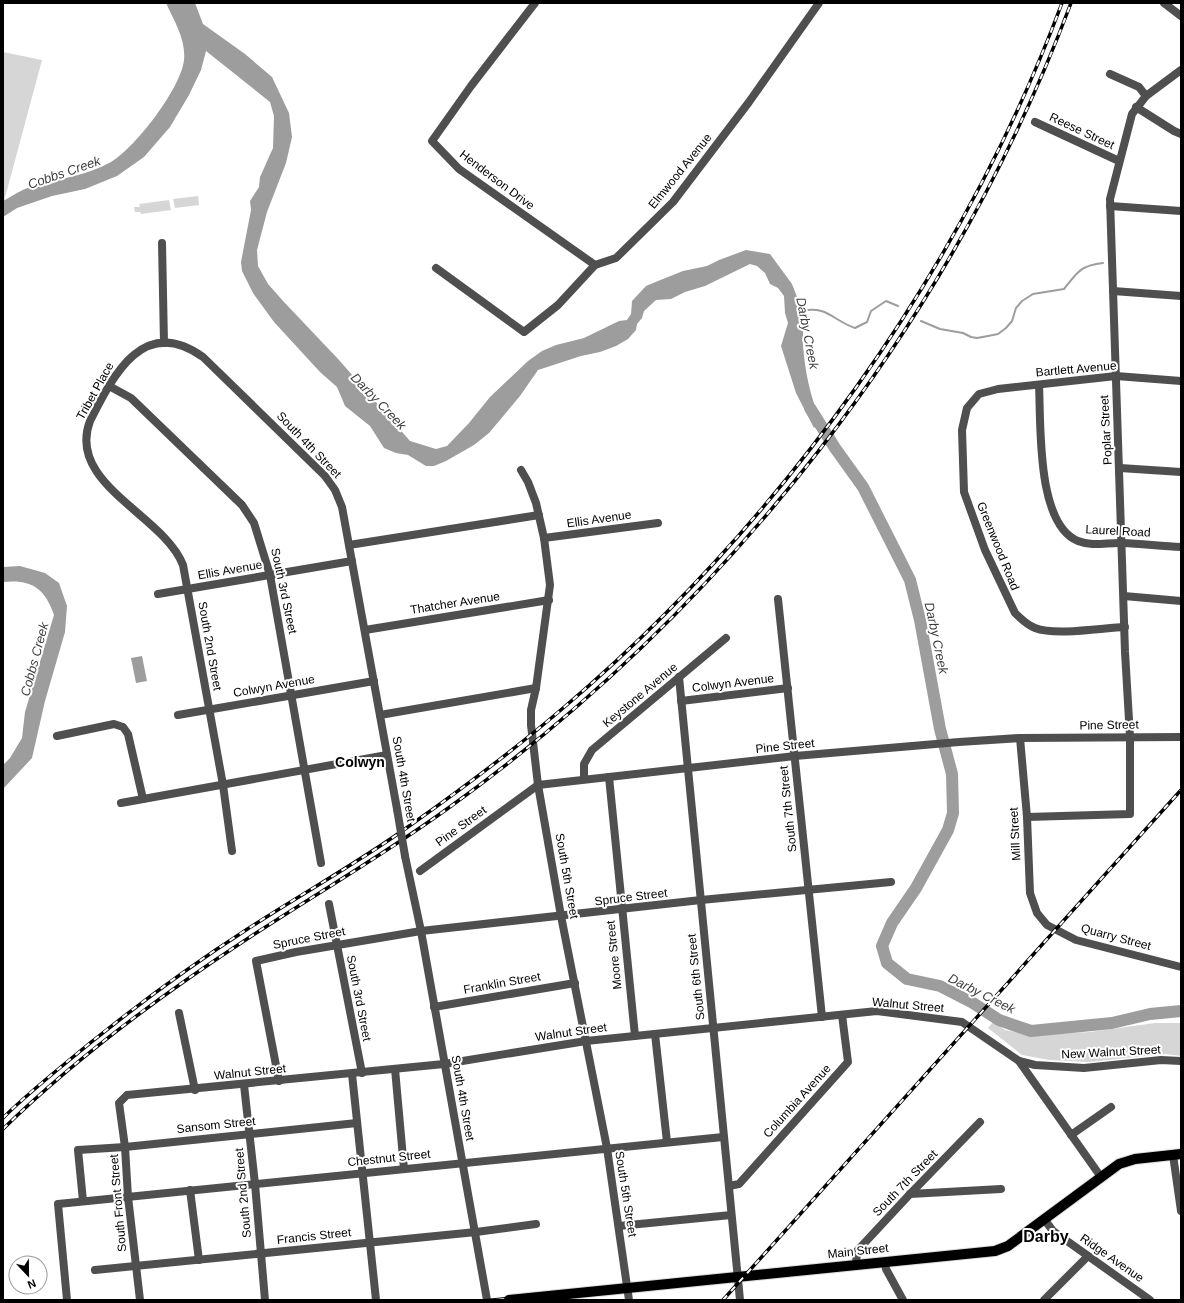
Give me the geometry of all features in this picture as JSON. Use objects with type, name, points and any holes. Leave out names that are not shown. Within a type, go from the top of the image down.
[{"type":"main road","name":"Main Street","points":[[509,1300],[995,1251],[1008,1246],[1127,1160],[1177,1154]]},
{"type":"street","name":"Henderson Drive","points":[[535,3],[471,86],[432,141],[459,169],[595,265]]},
{"type":"street","name":"Elmwood Avenue","points":[[436,268],[524,332],[558,305],[595,265],[616,258],[673,202],[749,102],[819,3]]},
{"type":"street","points":[[1164,3],[1181,16]]},
{"type":"street","name":"Poplar Street","points":[[1027,817],[1130,814],[1130,737],[1125,652],[1110,199],[1130,120],[1136,106],[1146,96],[1181,70]]},
{"type":"street","points":[[1110,74],[1139,87],[1146,96]]},
{"type":"street","points":[[1136,106],[1181,134]]},
{"type":"street","name":"Reese Street","points":[[1035,122],[1119,161]]},
{"type":"street","points":[[1110,206],[1181,211]]},
{"type":"street","points":[[162,243],[164,343]]},
{"type":"street","points":[[1113,291],[1181,296]]},
{"type":"street","name":"Tribet Place","points":[[100,477],[89,458],[86,436],[90,421],[122,365],[130,357],[146,348],[164,343]]},
{"type":"street","name":"South 4th Street","points":[[164,343],[189,348],[203,357],[325,476],[340,500],[365,630],[405,856],[421,931],[487,1300]]},
{"type":"street","name":"Bartlett Avenue","points":[[998,389],[1116,376],[1181,381]]},
{"type":"street","name":"Laurel Road","points":[[1039,385],[1043,474],[1058,522],[1067,534],[1078,541],[1088,544],[1121,543],[1181,547]]},
{"type":"street","name":"South 3rd Street","points":[[109,386],[132,398],[242,505],[254,523],[270,575],[306,770],[321,863]]},
{"type":"street","name":"Greenwood Road","points":[[998,389],[979,394],[967,408],[962,430],[964,492],[982,543],[1015,614],[1034,628],[1051,631],[1125,627]]},
{"type":"street","points":[[1120,468],[1181,472]]},
{"type":"street","name":"South 5th Street","points":[[521,470],[532,491],[539,515],[544,538],[550,585],[536,688],[531,710],[531,725],[538,785],[561,916],[607,1148],[629,1300]]},
{"type":"street","name":"South 2nd Street","points":[[100,477],[166,540],[178,554],[185,570],[223,785],[232,851]]},
{"type":"street","points":[[349,546],[539,515]]},
{"type":"street","name":"Ellis Avenue","points":[[544,538],[658,523]]},
{"type":"street","name":"Ellis Avenue","points":[[158,594],[352,561]]},
{"type":"street","points":[[1124,596],[1181,601]]},
{"type":"street","name":"South 7th Street","points":[[778,599],[822,1017]]},
{"type":"street","name":"Thatcher Avenue","points":[[365,630],[549,600]]},
{"type":"street","name":"Keystone Avenue","points":[[584,778],[584,764],[590,753],[726,638]]},
{"type":"street","name":"South 6th Street","points":[[679,677],[740,1300]]},
{"type":"street","name":"Colwyn Avenue","points":[[178,715],[374,681]]},
{"type":"street","points":[[380,715],[536,688]]},
{"type":"street","name":"Colwyn Avenue","points":[[681,701],[788,688]]},
{"type":"street","points":[[57,736],[114,724],[123,727],[128,734],[143,799]]},
{"type":"street","name":"Pine Street","points":[[420,871],[538,785],[584,778],[687,769],[795,756],[959,742],[1020,738],[1181,737]]},
{"type":"street","name":"Mill Street","points":[[1020,738],[1027,817],[1030,893],[1037,914],[1047,925]]},
{"type":"street","points":[[121,803],[387,755]]},
{"type":"street","name":"Moore Street","points":[[608,776],[635,1036]]},
{"type":"street","name":"Spruce Street","points":[[279,1081],[256,961],[337,945],[421,931],[622,910],[701,900],[809,891],[891,882]]},
{"type":"street","name":"South 3rd Street","points":[[329,904],[362,1073]]},
{"type":"street","name":"Quarry Street","points":[[1047,925],[1076,940],[1181,967]]},
{"type":"street","name":"Franklin Street","points":[[434,1007],[575,983]]},
{"type":"street","name":"Walnut Street","points":[[119,1103],[127,1095],[195,1090],[444,1064],[586,1041],[878,1011],[962,1022],[1019,1061]]},
{"type":"street","points":[[179,1013],[195,1090]]},
{"type":"street","name":"Columbia Avenue","points":[[729,1186],[739,1184],[848,1062],[842,1015]]},
{"type":"street","points":[[655,1034],[667,1142]]},
{"type":"street","name":"New Walnut Street","points":[[1019,1061],[1041,1066],[1084,1068],[1161,1060],[1181,1061]]},
{"type":"street","points":[[1019,1061],[1102,1177]]},
{"type":"street","points":[[395,1069],[404,1169]]},
{"type":"street","points":[[352,1074],[376,1300]]},
{"type":"street","name":"South 2nd Street","points":[[244,1085],[255,1184],[265,1300]]},
{"type":"street","name":"South Front Street","points":[[119,1103],[125,1147],[128,1197],[140,1300]]},
{"type":"street","points":[[1071,1135],[1111,1107]]},
{"type":"street","name":"Sansom Street","points":[[83,1201],[78,1150],[125,1147],[358,1122]]},
{"type":"street","name":"South 7th Street","points":[[856,1264],[857,1251],[980,1122]]},
{"type":"street","name":"Chestnut Street","points":[[67,1300],[58,1204],[724,1137]]},
{"type":"street","points":[[1177,1154],[1181,1211]]},
{"type":"street","points":[[910,1194],[1001,1189]]},
{"type":"street","points":[[190,1190],[199,1260]]},
{"type":"street","points":[[619,1226],[731,1215]]},
{"type":"street","name":"Ridge Avenue","points":[[1044,1219],[1053,1231],[1150,1300]]},
{"type":"street","name":"Francis Street","points":[[95,1270],[476,1232],[536,1224]]},
{"type":"street","points":[[1044,1300],[1088,1256]]},
{"type":"street","points":[[885,1262],[886,1269],[903,1300]]},
{"type":"shaded area","points":[[166,3],[195,3],[203,24],[245,54],[272,77],[289,113],[292,137],[286,163],[267,212],[257,250],[258,266],[268,284],[339,360],[410,441],[436,449],[447,446],[469,423],[490,397],[528,361],[542,351],[556,345],[584,338],[619,321],[627,320],[631,314],[632,301],[646,286],[683,271],[707,266],[746,250],[770,254],[792,284],[804,315],[802,317],[805,365],[813,402],[820,420],[814,428],[796,393],[781,346],[788,323],[785,313],[784,296],[778,288],[770,284],[765,273],[757,266],[750,264],[705,286],[685,292],[671,299],[656,300],[644,311],[642,318],[637,324],[636,330],[628,339],[616,346],[538,370],[520,396],[489,433],[474,445],[446,461],[434,466],[426,466],[408,455],[396,453],[384,448],[370,426],[345,406],[337,387],[320,372],[274,322],[253,293],[242,271],[241,262],[251,210],[250,201],[259,187],[260,177],[273,148],[274,116],[270,102],[206,51],[201,70],[189,95],[170,127],[144,157],[117,176],[85,189],[52,196],[17,208],[3,217],[3,201],[20,191],[92,171],[111,162],[133,144],[156,116],[175,86],[184,60],[181,37]]},
{"type":"shaded area","points":[[3,52],[42,60],[3,205]]},
{"type":"shaded area","points":[[198,196],[199,205],[175,208],[173,199]]},
{"type":"shaded area","points":[[169,200],[171,210],[141,214],[140,212],[135,212],[134,207],[140,207],[139,204]]},
{"type":"shaded area","points":[[20,566],[45,573],[59,583],[67,606],[65,632],[45,701],[32,758],[3,789],[3,765],[10,758],[22,738],[25,712],[54,615],[46,598],[36,587],[22,582],[3,582],[3,567]]},
{"type":"shaded area","points":[[142,656],[147,681],[136,683],[131,658]]},
{"type":"shaded area","points":[[993,1022],[1005,1030],[1030,1035],[1090,1032],[1155,1023],[1181,1023],[1181,1056],[1165,1054],[1089,1062],[1049,1060],[1022,1055],[988,1028]]},
{"type":"waterway","points":[[921,321],[940,329],[963,333],[971,337],[977,338],[998,334],[1012,321],[1016,308],[1022,301],[1033,294],[1064,289],[1084,268],[1103,263]]},
{"type":"waterway","points":[[802,311],[817,310],[824,312],[855,328],[867,322],[871,311],[886,301],[898,306]]},
{"type":"waterway","name":"Darby Creek","points":[[810,408],[835,448],[863,487],[910,580],[920,620],[940,729],[952,774],[953,813],[948,830],[916,888],[892,923],[882,946],[887,963],[907,979],[940,986],[973,1003],[999,1020],[1031,1031],[1112,1023],[1150,1014],[1181,1011]]},
{"type":"tram line","points":[[480,1300],[995,1249],[1007,1244],[1118,1163],[1134,1157],[1181,1152]]},
{"type":"railway","points":[[3,1118],[79,1052],[125,1015],[173,980],[221,946],[392,838],[507,754],[562,709],[642,637],[718,558],[790,475],[856,387],[917,295],[972,200],[1021,103],[1062,3]]},
{"type":"railway","points":[[3,1129],[31,1102],[120,1028],[215,960],[373,859],[447,809],[549,730],[645,644],[735,551],[818,451],[894,346],[962,236],[1021,121],[1071,3]]},
{"type":"railway","points":[[723,1300],[1181,790]]},
{"type":"district","name":"Colwyn","points":[[360,762]]},
{"type":"district","name":"Darby","points":[[1046,1236]]},
{"type":"water label","name":"Cobbs Creek","points":[[64,172]]},
{"type":"water label","name":"Cobbs Creek","points":[[34,659]]}]
